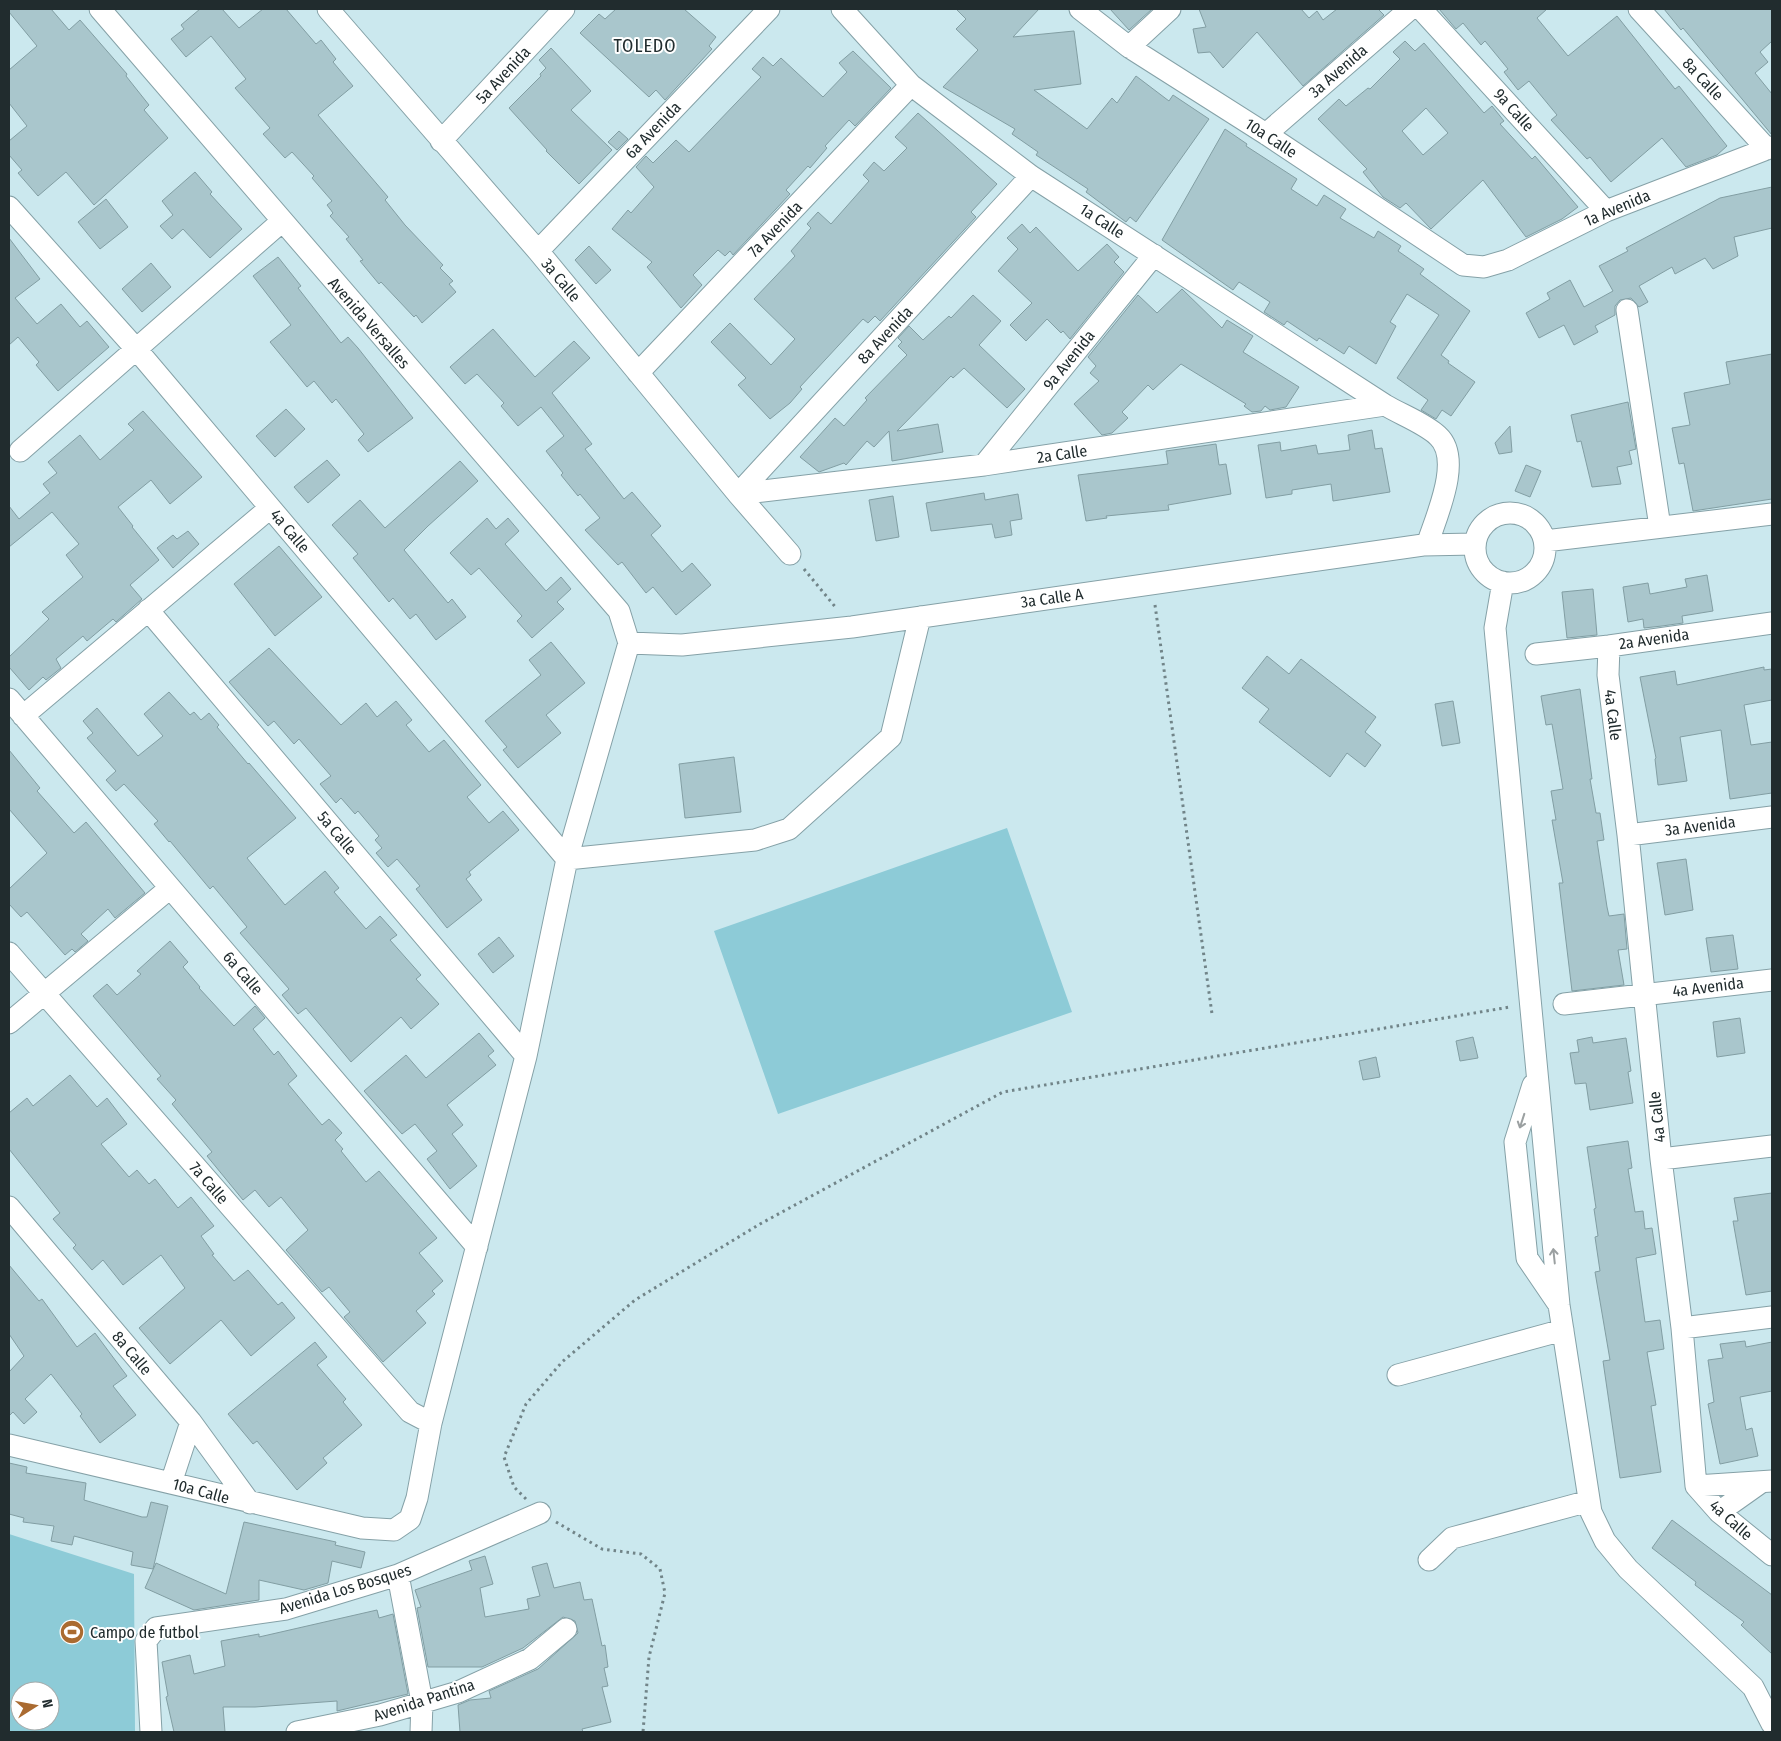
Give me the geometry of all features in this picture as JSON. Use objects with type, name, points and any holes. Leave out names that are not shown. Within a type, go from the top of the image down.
[{"type":"street","name":"Avenida Versalles","points":[[100,9],[281,222],[619,611],[629,643]]},
{"type":"street","name":"5a Avenida","points":[[441,140],[564,9]]},
{"type":"street","name":"6a Avenida","points":[[538,251],[769,9]]},
{"type":"street","name":"1a Calle","points":[[842,9],[912,85],[1031,176],[1385,405],[1438,436],[1448,449],[1448,478],[1427,545]]},
{"type":"street","name":"10a Calle","points":[[1080,9],[1129,48],[1266,134],[1463,266]]},
{"type":"street","points":[[1129,48],[1170,9]]},
{"type":"street","name":"3a Avenida","points":[[1266,134],[1410,9]]},
{"type":"street","name":"9a Calle","points":[[1422,9],[1606,211]]},
{"type":"street","name":"8a Calle","points":[[1638,9],[1770,148]]},
{"type":"street","name":"3a Calle","points":[[338,13],[441,140],[538,251],[738,494],[790,554]]},
{"type":"street","name":"7a Avenida","points":[[638,372],[912,85]]},
{"type":"street","name":"1a Avenida","points":[[1463,266],[1484,267],[1508,260],[1606,211],[1770,148]]},
{"type":"street","name":"8a Avenida","points":[[738,494],[1031,176]]},
{"type":"street","name":"4a Calle","points":[[9,208],[137,350],[567,859]]},
{"type":"street","points":[[20,451],[281,222]]},
{"type":"street","name":"9a Avenida","points":[[984,465],[1154,255]]},
{"type":"street","points":[[1627,310],[1660,527]]},
{"type":"street","name":"2a Calle","points":[[738,494],[984,465],[1385,405]]},
{"type":"street","points":[[23,716],[270,508]]},
{"type":"street","points":[[1502,513],[1518,513],[1533,520],[1543,533],[1545,541],[1544,556],[1532,576],[1518,582],[1503,582],[1491,577],[1482,568],[1476,557],[1475,544],[1479,532],[1488,520],[1502,513]]},
{"type":"street","points":[[1545,541],[1772,514]]},
{"type":"street","name":"3a Calle A","points":[[629,643],[682,645],[852,627],[1427,545],[1475,544]]},
{"type":"street","points":[[1503,582],[1495,628],[1536,1075],[1515,1142],[1527,1258],[1559,1304],[1591,1512],[1604,1541],[1628,1569],[1753,1687],[1772,1724]]},
{"type":"street","name":"5a Calle","points":[[148,610],[526,1056]]},
{"type":"street","points":[[567,859],[755,840],[789,829],[891,737],[920,617]]},
{"type":"street","name":"2a Avenida","points":[[1536,654],[1609,646],[1772,622]]},
{"type":"street","points":[[431,1423],[526,1056],[567,859],[629,643]]},
{"type":"street","name":"4a Calle","points":[[1609,646],[1608,675],[1628,835],[1661,1159],[1682,1328],[1696,1486],[1719,1512],[1772,1555]]},
{"type":"street","name":"6a Calle","points":[[9,699],[477,1247]]},
{"type":"street","name":"3a Avenida","points":[[1628,835],[1772,817]]},
{"type":"street","points":[[9,1023],[170,888]]},
{"type":"street","name":"7a Calle","points":[[9,954],[410,1412],[431,1423]]},
{"type":"street","name":"4a Avenida","points":[[1564,1004],[1772,980]]},
{"type":"street","points":[[1661,1159],[1772,1146]]},
{"type":"street","name":"8a Calle","points":[[9,1207],[191,1422],[250,1503]]},
{"type":"street","points":[[1682,1328],[1772,1317]]},
{"type":"street","points":[[1398,1375],[1563,1330]]},
{"type":"street","points":[[171,1482],[191,1422]]},
{"type":"street","name":"10a Calle","points":[[9,1444],[171,1482],[250,1503],[362,1528],[394,1530],[410,1519],[417,1498],[431,1423]]},
{"type":"street","points":[[1696,1486],[1766,1482]]},
{"type":"street","points":[[1719,1512],[1766,1482]]},
{"type":"street","points":[[1429,1560],[1452,1538],[1589,1501]]},
{"type":"street","name":"Avenida Los Bosques","points":[[151,1732],[146,1641],[156,1628],[286,1610],[398,1575],[540,1513]]},
{"type":"street","points":[[398,1575],[422,1702],[421,1732]]},
{"type":"street","name":"Avenida Pantina","points":[[297,1732],[380,1715],[458,1692],[530,1659],[566,1629]]},
{"type":"path","points":[[790,554],[852,627]]},
{"type":"path","points":[[1152,584],[1212,1014]]},
{"type":"path","points":[[643,1732],[649,1658],[665,1593],[660,1569],[641,1554],[602,1549],[540,1513],[514,1487],[504,1457],[526,1404],[562,1362],[635,1300],[760,1224],[1003,1092],[1226,1056],[1530,1003]]},
{"type":"shaded area","points":[[1007,828],[1072,1012],[778,1114],[714,931]]},
{"type":"shaded area","name":"Campo de futbol","points":[[9,1534],[134,1574],[135,1732],[9,1732]]},
{"type":"building","points":[[9,9],[51,9],[69,30],[80,20],[127,74],[126,76],[149,105],[144,110],[168,138],[94,205],[66,172],[38,196],[18,173],[22,170],[9,155],[9,141],[27,126],[9,103],[9,70],[37,46],[9,12]]},
{"type":"building","points":[[200,9],[222,9],[239,28],[263,9],[286,9],[316,44],[321,40],[336,59],[333,62],[353,86],[318,115],[388,197],[385,200],[405,225],[443,265],[440,268],[453,281],[449,284],[456,292],[422,323],[381,282],[379,284],[360,261],[363,260],[346,239],[349,237],[330,216],[333,213],[327,205],[332,201],[312,178],[314,176],[292,152],[285,158],[263,134],[270,128],[235,88],[246,79],[211,36],[186,57],[171,39],[184,29],[181,25]]},
{"type":"building","points":[[616,9],[684,9],[716,37],[709,46],[712,49],[665,100],[656,90],[649,97],[580,33],[599,14],[605,19]]},
{"type":"building","points":[[956,9],[1039,9],[1013,37],[1074,31],[1081,84],[1034,90],[1087,129],[1112,98],[1117,103],[1136,76],[1169,101],[1173,95],[1209,119],[1136,222],[1130,217],[1126,222],[1086,192],[1088,189],[1036,155],[1038,152],[1012,134],[1015,129],[943,87],[978,50],[956,29],[966,19]]},
{"type":"building","points":[[1110,9],[1152,9],[1129,30]]},
{"type":"building","points":[[1199,9],[1301,9],[1309,18],[1317,11],[1323,20],[1337,9],[1378,9],[1384,15],[1303,86],[1257,32],[1223,68],[1210,52],[1198,53],[1193,29],[1206,27]]},
{"type":"building","points":[[1439,9],[1547,9],[1537,18],[1568,56],[1617,16],[1675,89],[1679,86],[1727,146],[1717,155],[1686,167],[1662,138],[1611,182],[1590,157],[1587,159],[1551,120],[1557,115],[1529,81],[1518,90],[1504,72],[1508,69],[1485,41],[1481,45],[1463,23],[1456,29]]},
{"type":"building","points":[[1664,9],[1772,9],[1772,41],[1760,52],[1768,62],[1755,73],[1772,94],[1772,135],[1683,28],[1681,30]]},
{"type":"building","points":[[1405,41],[1415,51],[1424,43],[1484,113],[1492,106],[1504,121],[1500,124],[1532,159],[1535,156],[1578,207],[1562,219],[1526,237],[1483,180],[1431,229],[1406,203],[1400,208],[1383,197],[1363,172],[1367,169],[1318,119],[1339,99],[1346,106],[1368,88],[1370,89],[1400,59],[1393,52]],"holes":[[[1426,108],[1448,133],[1423,155],[1402,131]]]},
{"type":"building","points":[[551,48],[591,91],[571,110],[612,150],[579,184],[546,151],[509,108],[541,76],[540,74],[546,68],[539,60]]},
{"type":"building","points":[[853,51],[891,88],[855,126],[849,120],[825,146],[827,148],[810,168],[808,166],[786,190],[790,194],[733,255],[730,251],[725,256],[718,250],[693,275],[702,285],[681,308],[647,267],[652,262],[612,229],[628,210],[631,213],[654,187],[636,167],[646,156],[653,163],[676,140],[689,152],[761,77],[752,69],[763,57],[773,66],[781,58],[823,97],[847,72],[839,63]]},
{"type":"building","points":[[918,113],[997,184],[971,212],[976,217],[880,321],[875,316],[868,323],[863,319],[800,387],[802,389],[790,403],[770,419],[738,385],[746,378],[711,342],[730,323],[771,365],[795,339],[754,299],[795,256],[791,251],[811,228],[807,224],[818,212],[831,224],[869,181],[863,175],[874,162],[884,171],[907,148],[895,137]]},
{"type":"building","points":[[1225,129],[1247,144],[1246,146],[1297,179],[1291,189],[1317,206],[1324,195],[1346,209],[1340,218],[1374,238],[1378,231],[1401,246],[1398,251],[1424,269],[1420,274],[1470,311],[1441,355],[1449,361],[1448,363],[1475,382],[1451,416],[1442,410],[1436,419],[1421,410],[1428,400],[1397,378],[1439,315],[1407,294],[1390,322],[1396,326],[1376,364],[1349,346],[1344,354],[1319,338],[1317,341],[1287,321],[1284,325],[1264,312],[1270,302],[1239,282],[1233,290],[1162,240]]},
{"type":"building","points":[[619,131],[628,139],[617,150],[608,142]]},
{"type":"building","points":[[195,172],[212,192],[210,194],[242,229],[210,258],[183,229],[172,239],[160,226],[173,215],[162,201]]},
{"type":"building","points":[[1772,187],[1772,228],[1734,237],[1738,256],[1713,269],[1705,258],[1675,274],[1672,267],[1639,286],[1648,302],[1639,307],[1631,298],[1620,300],[1615,306],[1615,315],[1595,326],[1598,332],[1574,345],[1564,325],[1539,338],[1526,313],[1550,299],[1547,293],[1570,280],[1584,307],[1613,291],[1599,266],[1628,251],[1626,248],[1720,198]]},
{"type":"building","points":[[106,199],[128,227],[100,249],[78,222]]},
{"type":"building","points":[[1022,224],[1030,233],[1036,227],[1078,271],[1107,244],[1119,257],[1114,262],[1124,272],[1070,339],[1047,319],[1026,341],[1010,325],[1032,303],[998,271],[1018,249],[1007,238]]},
{"type":"building","points":[[9,238],[40,279],[15,298],[37,324],[61,304],[80,327],[87,321],[109,347],[58,391],[36,365],[39,362],[18,337],[9,345]]},
{"type":"building","points":[[589,246],[611,270],[596,284],[575,260]]},
{"type":"building","points":[[278,257],[301,286],[298,288],[341,343],[348,337],[413,418],[368,452],[358,440],[364,434],[336,399],[332,403],[314,381],[307,387],[270,342],[291,325],[253,276]]},
{"type":"building","points":[[151,263],[171,287],[142,312],[122,289]]},
{"type":"building","points":[[1182,289],[1222,328],[1227,320],[1253,336],[1243,352],[1299,387],[1286,407],[1270,410],[1265,406],[1261,411],[1252,412],[1244,406],[1246,404],[1181,364],[1153,390],[1148,385],[1122,412],[1128,418],[1112,433],[1102,435],[1074,404],[1099,381],[1090,373],[1096,366],[1088,357],[1138,295],[1157,313]]},
{"type":"building","points":[[973,295],[1001,321],[979,345],[1025,389],[1007,408],[964,368],[953,378],[951,376],[897,431],[938,424],[943,452],[892,461],[889,431],[874,447],[867,441],[846,465],[844,463],[819,472],[800,457],[835,418],[844,426],[867,400],[865,398],[907,355],[898,346],[902,342],[898,338],[909,326],[923,340],[949,316],[951,318]]},
{"type":"building","points":[[493,329],[535,377],[574,341],[590,358],[552,393],[592,444],[585,449],[624,499],[632,492],[661,526],[651,535],[682,572],[692,563],[711,585],[676,615],[653,587],[646,593],[622,562],[618,565],[585,530],[600,518],[580,494],[578,496],[561,475],[563,473],[546,451],[564,436],[541,407],[518,426],[501,406],[504,403],[477,374],[465,384],[450,367]]},
{"type":"building","points":[[1772,354],[1772,499],[1693,511],[1684,463],[1679,464],[1672,428],[1690,425],[1684,393],[1730,384],[1726,362]]},
{"type":"building","points":[[1628,402],[1636,449],[1629,451],[1632,464],[1617,467],[1621,484],[1592,487],[1581,441],[1577,442],[1571,415]]},
{"type":"building","points":[[286,409],[305,429],[275,457],[256,436]]},
{"type":"building","points":[[143,411],[202,477],[170,504],[151,480],[118,507],[159,560],[130,585],[142,599],[116,622],[113,619],[87,641],[83,636],[56,659],[61,668],[46,680],[43,677],[29,690],[9,667],[9,657],[49,619],[42,612],[83,577],[66,555],[79,544],[52,512],[9,547],[9,506],[19,519],[50,493],[43,484],[57,473],[48,462],[80,435],[100,460],[134,430],[128,424]]},
{"type":"building","points":[[1510,426],[1512,452],[1499,454],[1495,443]]},
{"type":"building","points":[[1372,430],[1375,449],[1382,448],[1390,492],[1333,501],[1331,484],[1292,490],[1292,494],[1266,498],[1258,445],[1280,442],[1281,451],[1316,445],[1318,454],[1350,450],[1348,435]]},
{"type":"building","points":[[1216,444],[1219,465],[1226,464],[1231,494],[1168,505],[1169,510],[1106,516],[1107,518],[1086,521],[1078,475],[1168,464],[1166,451]]},
{"type":"building","points":[[327,460],[340,475],[308,503],[294,487]]},
{"type":"building","points":[[460,461],[478,481],[404,550],[448,603],[452,599],[466,617],[436,640],[416,614],[410,619],[393,598],[389,602],[353,558],[358,554],[332,525],[360,500],[385,528]]},
{"type":"building","points":[[1526,465],[1541,471],[1530,497],[1515,491]]},
{"type":"building","points":[[984,493],[985,500],[1018,494],[1022,519],[1010,521],[1012,535],[995,538],[992,524],[931,531],[926,503]]},
{"type":"building","points":[[893,496],[899,537],[876,541],[869,500]]},
{"type":"building","points":[[487,518],[496,529],[508,518],[519,531],[505,544],[546,591],[561,577],[571,589],[557,602],[564,609],[532,638],[517,621],[522,616],[479,568],[471,575],[450,553]]},
{"type":"building","points":[[188,531],[199,544],[173,568],[157,548],[173,535],[177,539]]},
{"type":"building","points":[[279,546],[322,597],[275,636],[234,584]]},
{"type":"building","points":[[1707,575],[1713,611],[1682,616],[1683,623],[1662,626],[1644,628],[1643,619],[1628,622],[1623,587],[1648,583],[1650,594],[1687,587],[1685,579]]},
{"type":"building","points":[[1593,589],[1597,635],[1567,638],[1562,592]]},
{"type":"building","points":[[551,642],[585,683],[546,715],[561,733],[518,768],[503,750],[507,747],[485,721],[541,675],[529,660]]},
{"type":"building","points":[[269,648],[341,725],[366,703],[377,717],[396,701],[412,720],[406,725],[429,752],[444,740],[481,785],[467,797],[489,823],[503,811],[519,830],[469,872],[471,875],[466,879],[482,900],[447,928],[416,889],[420,886],[397,859],[388,867],[376,853],[382,848],[375,840],[379,836],[358,811],[355,814],[341,798],[336,803],[320,784],[331,776],[299,739],[294,744],[274,721],[268,726],[229,682]]},
{"type":"building","points":[[1267,656],[1289,674],[1301,659],[1376,717],[1365,732],[1381,745],[1365,767],[1347,753],[1330,777],[1259,722],[1269,709],[1242,688]]},
{"type":"building","points":[[1764,667],[1764,670],[1772,669],[1772,700],[1744,705],[1751,745],[1772,742],[1772,793],[1730,799],[1721,730],[1680,737],[1687,781],[1658,785],[1656,758],[1640,677],[1675,671],[1677,685]]},
{"type":"building","points":[[1580,689],[1592,779],[1590,779],[1596,813],[1600,813],[1604,840],[1597,841],[1607,907],[1609,916],[1624,914],[1627,949],[1618,950],[1624,985],[1572,991],[1559,883],[1563,883],[1552,820],[1556,820],[1551,791],[1563,789],[1552,724],[1546,725],[1541,696]]},
{"type":"building","points":[[169,692],[190,715],[194,712],[201,720],[209,713],[219,725],[217,727],[296,818],[247,858],[285,905],[325,871],[339,888],[334,892],[366,929],[380,916],[397,935],[390,940],[421,975],[416,979],[439,1004],[411,1029],[401,1017],[351,1062],[306,1008],[298,1014],[282,995],[289,989],[240,933],[247,927],[213,886],[210,889],[169,842],[154,824],[158,821],[124,784],[116,791],[106,780],[116,771],[87,738],[93,733],[83,721],[97,708],[138,756],[163,736],[144,714]]},
{"type":"building","points":[[1453,701],[1460,743],[1442,746],[1435,704]]},
{"type":"building","points":[[9,750],[40,788],[37,791],[74,833],[86,822],[145,893],[115,918],[108,909],[81,934],[88,941],[75,952],[72,949],[65,955],[27,912],[21,917],[9,904],[9,889],[47,853],[9,809]]},
{"type":"building","points":[[734,757],[741,812],[685,818],[679,764]]},
{"type":"building","points":[[1686,859],[1693,910],[1665,915],[1657,863]]},
{"type":"building","points":[[1733,935],[1738,969],[1711,972],[1706,938]]},
{"type":"building","points":[[499,937],[514,956],[493,973],[478,954]]},
{"type":"building","points":[[170,941],[188,962],[183,967],[199,988],[234,1026],[255,1006],[265,1018],[253,1029],[274,1055],[278,1051],[297,1076],[288,1084],[322,1125],[329,1119],[342,1133],[335,1140],[343,1149],[341,1151],[366,1182],[379,1171],[437,1238],[419,1253],[443,1281],[432,1291],[435,1294],[416,1311],[426,1323],[383,1362],[344,1317],[350,1312],[329,1287],[322,1292],[286,1250],[308,1230],[281,1197],[269,1207],[255,1190],[243,1200],[207,1156],[212,1152],[172,1104],[176,1100],[157,1079],[161,1076],[93,996],[107,984],[117,995],[141,974],[137,971]]},
{"type":"building","points":[[1740,1018],[1745,1053],[1717,1057],[1713,1022]]},
{"type":"building","points":[[479,1033],[494,1051],[488,1056],[496,1065],[447,1105],[463,1125],[452,1134],[477,1166],[450,1189],[427,1159],[437,1151],[415,1124],[402,1134],[364,1091],[406,1055],[426,1078]]},
{"type":"building","points":[[1473,1037],[1478,1058],[1460,1061],[1456,1041]]},
{"type":"building","points":[[1592,1037],[1593,1043],[1626,1038],[1631,1071],[1628,1072],[1633,1103],[1590,1110],[1586,1083],[1575,1084],[1570,1053],[1579,1052],[1577,1040]]},
{"type":"building","points":[[1376,1057],[1380,1077],[1363,1080],[1359,1061]]},
{"type":"building","points":[[70,1075],[97,1107],[107,1098],[127,1124],[101,1144],[129,1177],[137,1170],[149,1184],[155,1179],[178,1208],[191,1197],[214,1226],[201,1236],[214,1254],[212,1255],[234,1281],[248,1270],[278,1305],[282,1302],[295,1318],[251,1356],[221,1320],[170,1364],[139,1328],[185,1288],[161,1255],[123,1285],[103,1260],[92,1270],[73,1248],[76,1245],[53,1219],[60,1213],[9,1149],[9,1113],[27,1098],[33,1106]]},
{"type":"building","points":[[1628,1141],[1632,1168],[1628,1169],[1635,1212],[1643,1211],[1645,1229],[1652,1228],[1656,1254],[1636,1258],[1645,1322],[1660,1320],[1664,1349],[1647,1352],[1656,1405],[1651,1406],[1661,1472],[1620,1478],[1603,1361],[1610,1360],[1595,1272],[1600,1271],[1595,1237],[1598,1236],[1587,1147]]},
{"type":"building","points":[[1772,1193],[1772,1291],[1746,1295],[1733,1221],[1738,1221],[1734,1198]]},
{"type":"building","points":[[9,1265],[39,1301],[42,1299],[77,1347],[95,1333],[127,1376],[113,1386],[136,1415],[100,1443],[80,1416],[82,1414],[51,1374],[25,1399],[37,1412],[24,1424],[13,1412],[9,1416],[9,1372],[24,1356],[9,1334]]},
{"type":"building","points":[[1745,1341],[1746,1347],[1772,1342],[1772,1391],[1740,1397],[1746,1430],[1752,1428],[1758,1456],[1720,1464],[1708,1404],[1714,1402],[1708,1360],[1723,1358],[1720,1344]]},
{"type":"building","points":[[315,1342],[327,1357],[317,1365],[346,1399],[343,1402],[362,1425],[323,1458],[327,1463],[297,1490],[257,1441],[253,1444],[228,1414]]},
{"type":"building","points":[[9,1463],[27,1467],[26,1473],[86,1483],[84,1500],[142,1517],[147,1517],[151,1502],[168,1506],[153,1569],[131,1565],[133,1552],[74,1536],[72,1545],[51,1541],[54,1526],[23,1522],[24,1518],[9,1514]]},
{"type":"building","points":[[1672,1520],[1772,1595],[1772,1654],[1741,1625],[1744,1622],[1695,1585],[1696,1582],[1652,1548]]},
{"type":"building","points":[[244,1522],[336,1542],[335,1545],[365,1552],[361,1568],[332,1561],[328,1583],[304,1590],[259,1580],[259,1600],[194,1610],[145,1588],[156,1563],[226,1594]]},
{"type":"building","points":[[485,1556],[493,1584],[480,1588],[485,1617],[529,1609],[527,1599],[540,1596],[532,1567],[547,1563],[554,1588],[580,1582],[584,1600],[592,1599],[602,1646],[605,1645],[608,1667],[604,1668],[608,1686],[602,1687],[611,1722],[582,1729],[583,1732],[460,1732],[458,1705],[470,1700],[491,1698],[489,1691],[538,1669],[578,1633],[575,1621],[563,1617],[523,1648],[482,1667],[428,1667],[417,1608],[421,1607],[415,1590],[472,1570],[469,1561]]},
{"type":"building","points":[[377,1610],[379,1618],[393,1614],[408,1694],[337,1711],[337,1701],[255,1707],[223,1707],[225,1732],[174,1732],[166,1697],[168,1696],[162,1662],[190,1655],[194,1674],[225,1666],[221,1641],[259,1634],[259,1637]]},
{"type":"place","name":"Campo de futbol","points":[[72,1632]]},
{"type":"district","name":"TOLEDO","points":[[645,46]]}]
